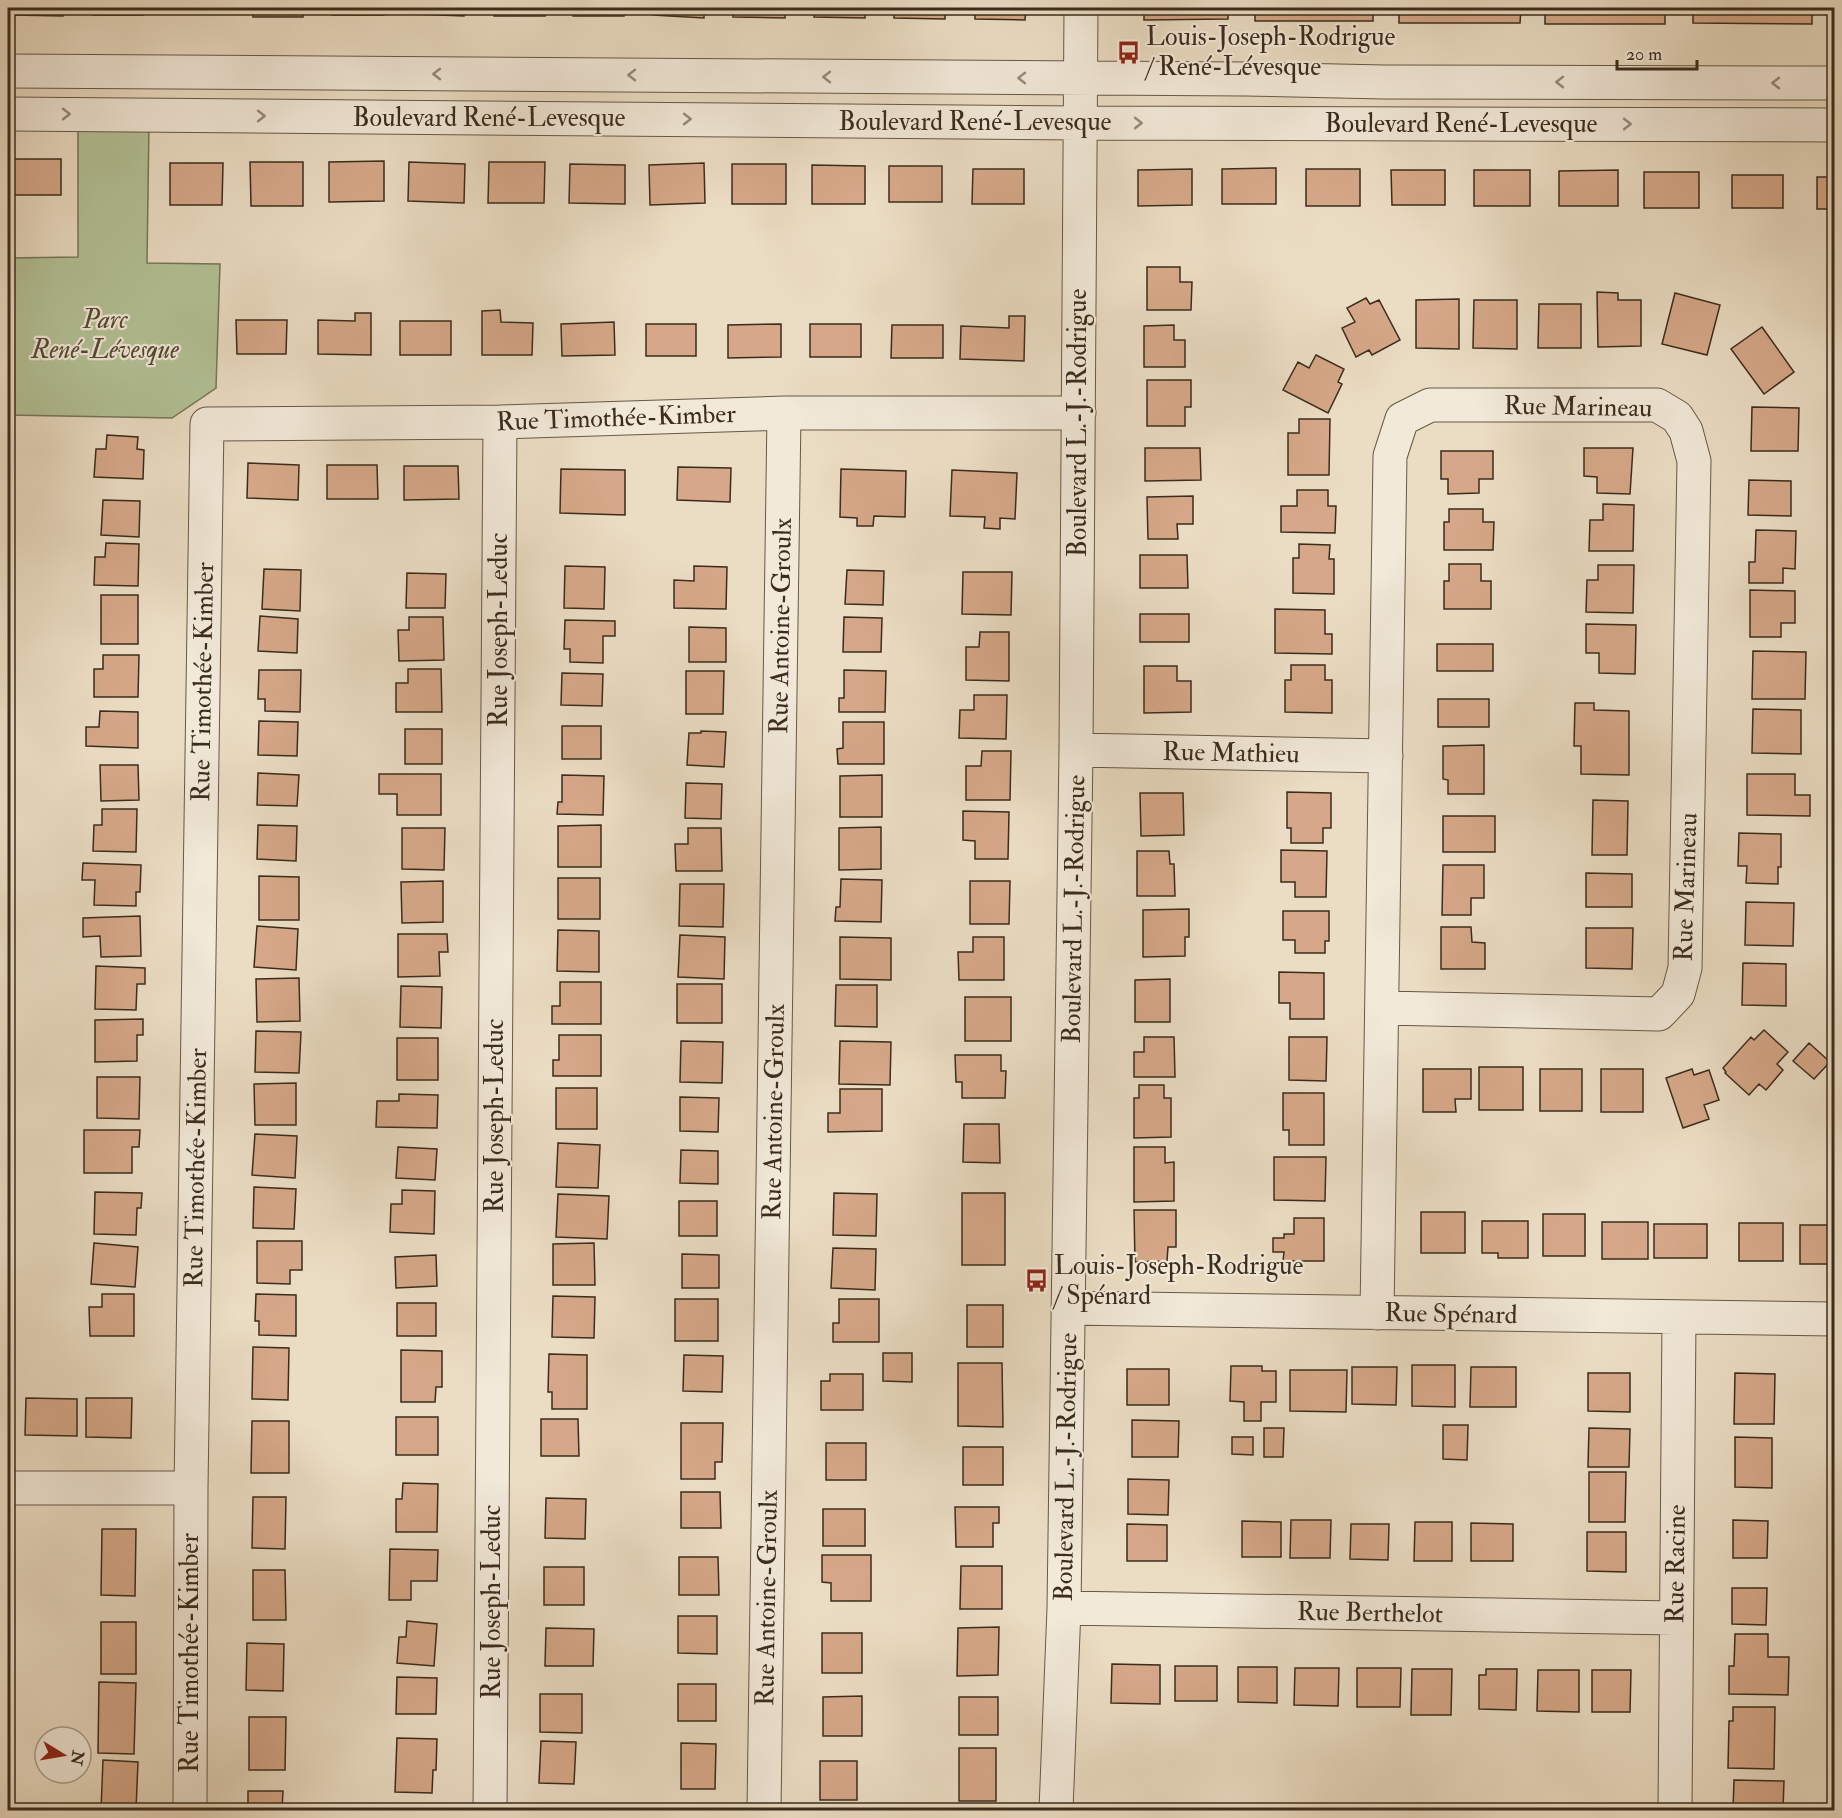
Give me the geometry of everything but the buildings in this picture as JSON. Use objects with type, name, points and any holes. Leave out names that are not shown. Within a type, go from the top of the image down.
[{"type":"street","name":"Boulevard L.-J.-Rodrigue","points":[[1056,1810],[1064,1608],[1076,750],[1081,8]]},
{"type":"street","name":"Boulevard René-Levesque","points":[[8,71],[1834,83]]},
{"type":"street","points":[[116,115],[118,72]]},
{"type":"street","name":"Boulevard René-Levesque","points":[[8,114],[1080,123],[1834,125]]},
{"type":"street","name":"Rue Marineau","points":[[1377,1313],[1390,456],[1402,419],[1430,405],[1657,405],[1677,417],[1686,431],[1694,461],[1685,968],[1678,994],[1659,1014],[1383,1008]]},
{"type":"street","name":"Rue Timothée-Kimber","points":[[190,1810],[191,1488],[207,424],[500,422],[784,413],[1079,413]]},
{"type":"street","name":"Rue Antoine-Groulx","points":[[764,1810],[784,413]]},
{"type":"street","name":"Rue Joseph-Leduc","points":[[490,1810],[500,422]]},
{"type":"street","name":"Rue Mathieu","points":[[1076,750],[1386,756]]},
{"type":"street","name":"Rue Spénard","points":[[1068,1308],[1834,1319]]},
{"type":"street","name":"Rue Racine","points":[[1675,1810],[1679,1318]]},
{"type":"street","points":[[8,1488],[191,1488]]},
{"type":"street","name":"Rue Berthelot","points":[[1064,1608],[1675,1618]]},
{"type":"green space","name":"Parc René-Lévesque","points":[[78,122],[149,123],[147,263],[220,264],[216,388],[172,418],[8,415],[8,258],[78,257]]},
{"type":"place","name":"Louis-Joseph-Rodrigue / René-Lévesque","points":[[1128,52]]},
{"type":"place","name":"Louis-Joseph-Rodrigue / Spénard","points":[[1036,1281]]}]
